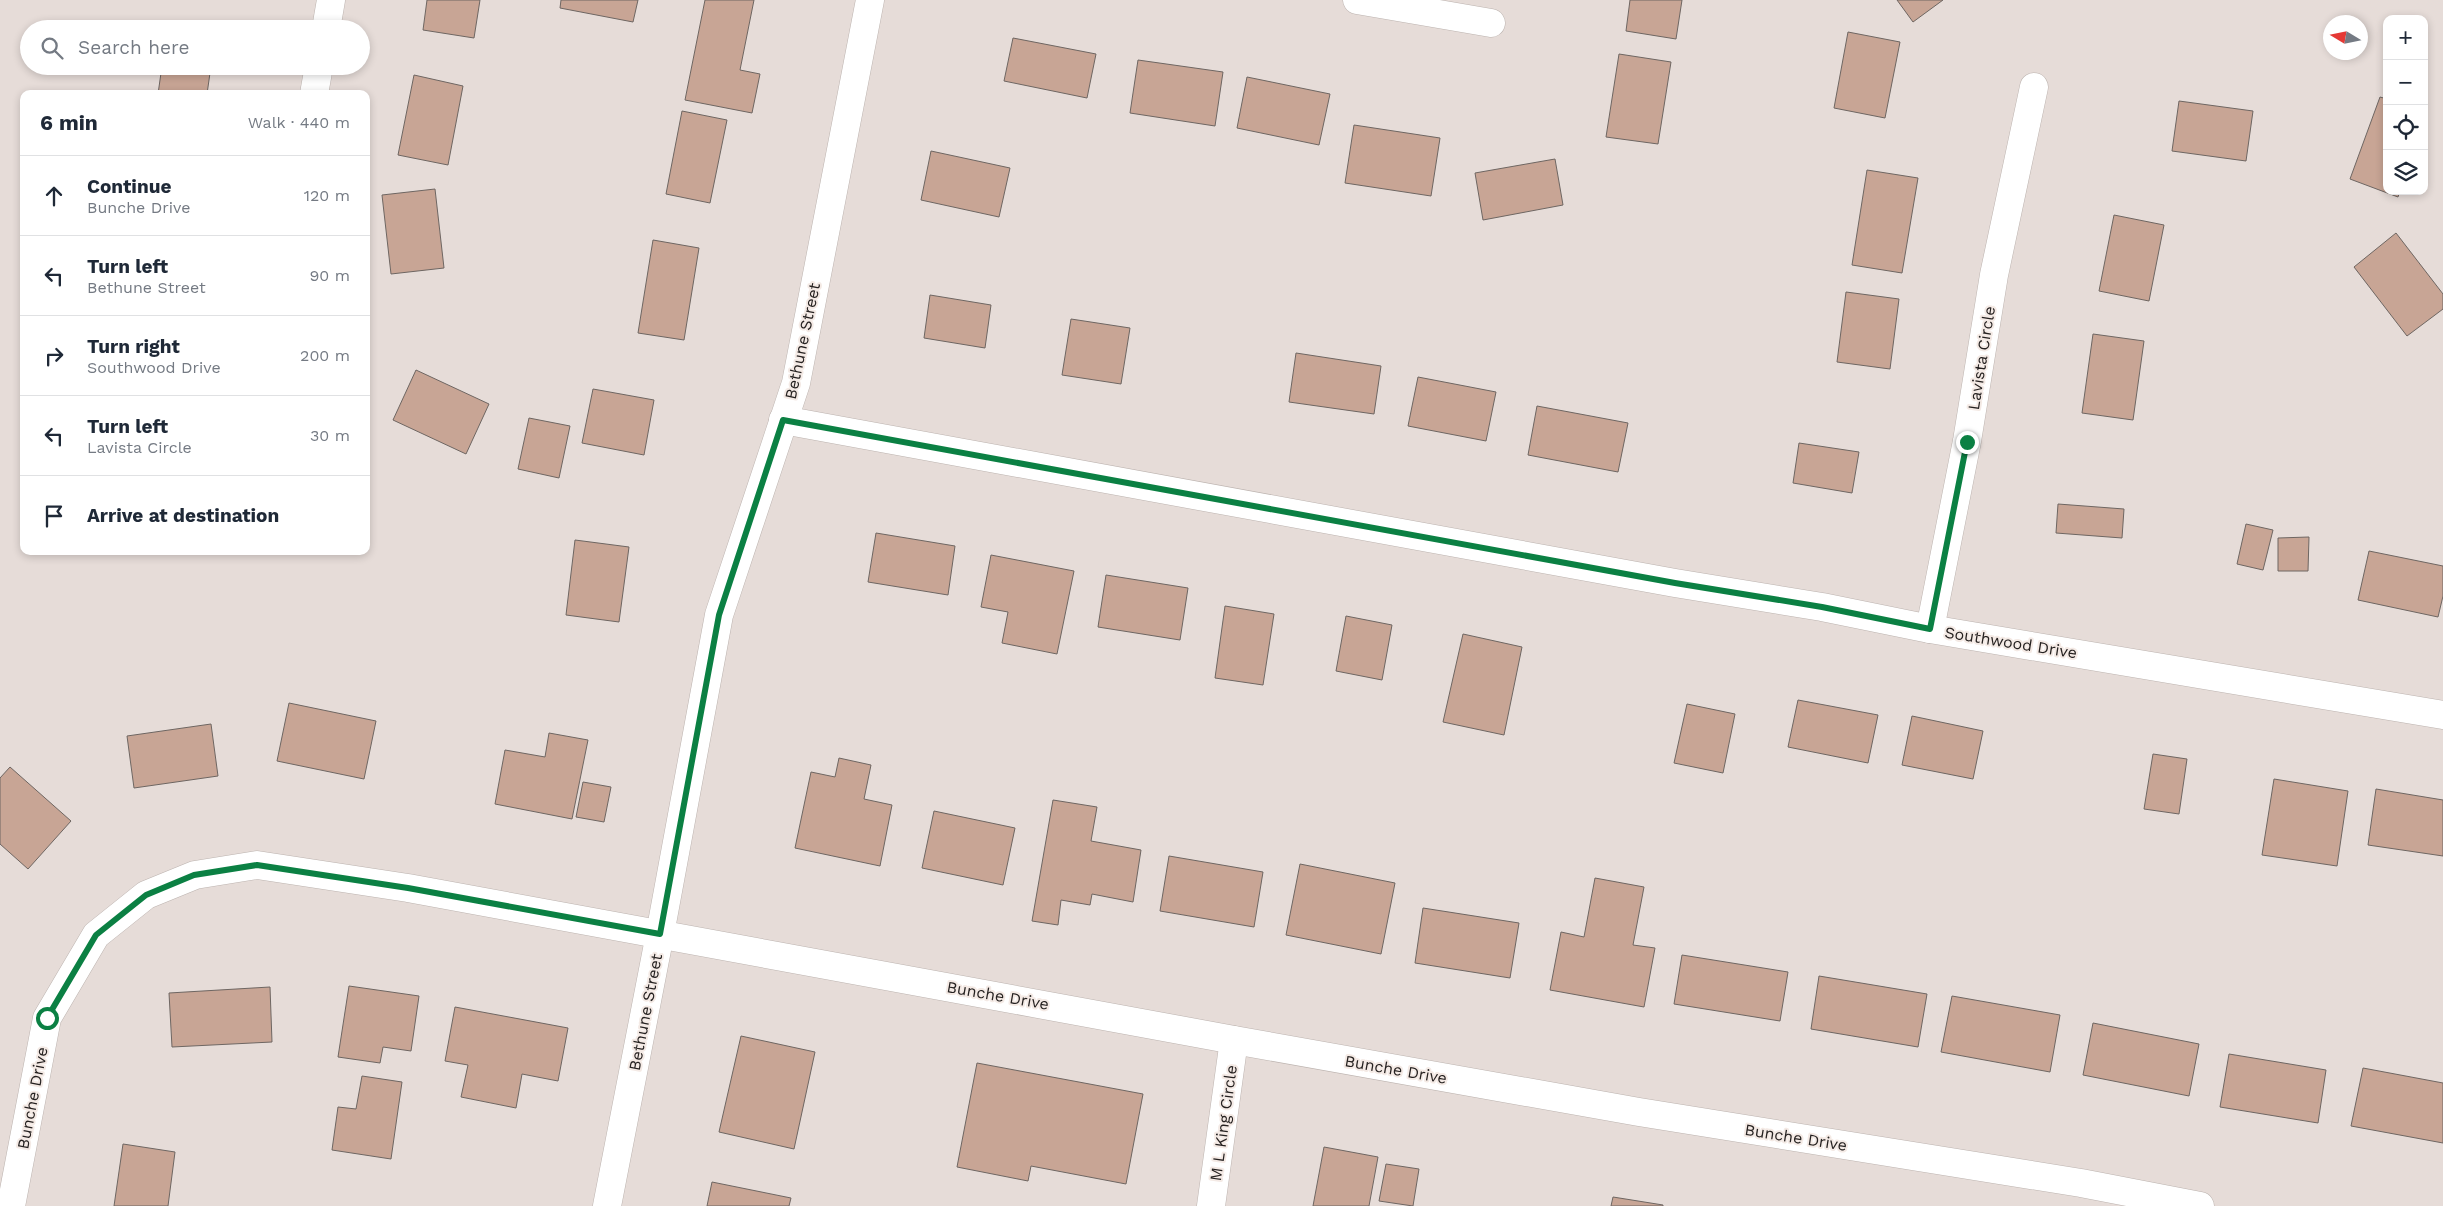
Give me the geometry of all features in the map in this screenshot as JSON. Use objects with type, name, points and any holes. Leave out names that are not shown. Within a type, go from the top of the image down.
[{"type":"street","points":[[328,20],[331,0]]},
{"type":"street","name":"Bethune Street","points":[[607,1206],[719,615],[796,382],[870,0]]},
{"type":"street","points":[[1357,0],[1491,23]]},
{"type":"street","points":[[315,90],[317,75]]},
{"type":"street","name":"Lavista Circle","points":[[1930,629],[1967,442],[1994,275],[2034,87]]},
{"type":"street","name":"Southwood Drive","points":[[783,420],[1665,582],[1822,607],[1930,629],[2443,715]]},
{"type":"street","name":"Bunche Drive","points":[[11,1206],[47,1018],[96,935],[146,895],[162,888],[194,875],[257,865],[408,888],[1234,1040],[1639,1112],[2081,1184],[2200,1206]]},
{"type":"street","name":"M L King Circle","points":[[1211,1206],[1234,1040]]},
{"type":"building","points":[[427,0],[480,0],[474,38],[423,30]]},
{"type":"building","points":[[561,0],[638,0],[633,22],[560,8]]},
{"type":"building","points":[[705,0],[754,0],[740,70],[760,74],[752,113],[685,100]]},
{"type":"building","points":[[1630,0],[1682,0],[1676,39],[1626,31]]},
{"type":"building","points":[[1897,0],[1943,0],[1913,22]]},
{"type":"building","points":[[1848,32],[1900,42],[1885,118],[1834,108]]},
{"type":"building","points":[[1013,38],[1096,54],[1087,98],[1004,81]]},
{"type":"building","points":[[1619,54],[1671,62],[1658,144],[1606,137]]},
{"type":"building","points":[[1138,60],[1223,72],[1215,126],[1130,113]]},
{"type":"building","points":[[161,75],[210,75],[208,90],[159,90]]},
{"type":"building","points":[[414,75],[463,86],[448,165],[398,155]]},
{"type":"building","points":[[1247,77],[1330,94],[1319,145],[1237,128]]},
{"type":"building","points":[[2380,97],[2383,98],[2383,191],[2350,179]]},
{"type":"building","points":[[2179,101],[2253,111],[2246,161],[2172,151]]},
{"type":"building","points":[[682,111],[727,120],[710,203],[666,194]]},
{"type":"building","points":[[1354,125],[1440,138],[1431,196],[1345,183]]},
{"type":"building","points":[[931,151],[1010,168],[999,217],[921,200]]},
{"type":"building","points":[[1555,159],[1563,205],[1483,220],[1475,173]]},
{"type":"building","points":[[1867,170],[1918,178],[1902,273],[1852,265]]},
{"type":"building","points":[[435,189],[444,268],[391,274],[382,195]]},
{"type":"building","points":[[2114,215],[2164,225],[2149,301],[2099,291]]},
{"type":"building","points":[[2396,233],[2443,294],[2443,309],[2407,336],[2354,267]]},
{"type":"building","points":[[653,240],[699,248],[684,340],[638,333]]},
{"type":"building","points":[[1846,292],[1899,299],[1890,369],[1837,362]]},
{"type":"building","points":[[930,295],[991,305],[985,348],[924,338]]},
{"type":"building","points":[[1071,319],[1130,328],[1121,384],[1062,375]]},
{"type":"building","points":[[2093,334],[2144,341],[2133,420],[2082,413]]},
{"type":"building","points":[[1296,353],[1381,366],[1374,414],[1289,402]]},
{"type":"building","points":[[416,370],[489,404],[466,454],[393,420]]},
{"type":"building","points":[[1418,377],[1496,392],[1486,441],[1408,426]]},
{"type":"building","points":[[593,389],[654,400],[644,455],[582,443]]},
{"type":"building","points":[[1537,406],[1628,423],[1618,472],[1528,455]]},
{"type":"building","points":[[529,418],[570,426],[559,478],[518,469]]},
{"type":"building","points":[[1799,443],[1859,452],[1852,493],[1793,483]]},
{"type":"building","points":[[2058,504],[2124,509],[2122,538],[2056,533]]},
{"type":"building","points":[[2246,524],[2273,530],[2263,570],[2237,564]]},
{"type":"building","points":[[876,533],[955,546],[948,595],[868,582]]},
{"type":"building","points":[[2309,537],[2308,571],[2278,571],[2278,538]]},
{"type":"building","points":[[575,540],[629,547],[619,622],[566,615]]},
{"type":"building","points":[[2369,551],[2443,566],[2443,596],[2438,617],[2358,600]]},
{"type":"building","points":[[991,555],[1074,571],[1057,654],[1002,643],[1008,612],[981,607]]},
{"type":"building","points":[[1106,575],[1188,588],[1180,640],[1098,627]]},
{"type":"building","points":[[1225,606],[1274,614],[1263,685],[1215,678]]},
{"type":"building","points":[[1346,616],[1392,625],[1382,680],[1336,671]]},
{"type":"building","points":[[1463,634],[1522,647],[1504,735],[1443,722]]},
{"type":"building","points":[[1798,700],[1878,715],[1868,763],[1788,747]]},
{"type":"building","points":[[289,703],[376,721],[364,779],[277,761]]},
{"type":"building","points":[[1687,704],[1735,714],[1723,773],[1674,763]]},
{"type":"building","points":[[1912,716],[1983,731],[1973,779],[1902,765]]},
{"type":"building","points":[[211,724],[218,776],[134,788],[127,736]]},
{"type":"building","points":[[549,733],[588,740],[572,819],[495,804],[505,750],[545,757]]},
{"type":"building","points":[[2153,754],[2187,759],[2179,814],[2144,809]]},
{"type":"building","points":[[839,758],[871,765],[864,799],[892,805],[880,866],[795,848],[811,772],[835,777]]},
{"type":"building","points":[[10,767],[71,821],[28,869],[0,844],[0,778]]},
{"type":"building","points":[[2274,779],[2348,791],[2337,866],[2262,855]]},
{"type":"building","points":[[583,782],[611,787],[604,822],[576,817]]},
{"type":"building","points":[[2376,789],[2443,800],[2443,856],[2368,845]]},
{"type":"building","points":[[1053,800],[1097,807],[1091,841],[1141,850],[1133,902],[1092,894],[1090,905],[1061,900],[1058,925],[1032,921]]},
{"type":"building","points":[[934,811],[1015,828],[1003,885],[922,868]]},
{"type":"building","points":[[1169,856],[1263,872],[1254,927],[1160,911]]},
{"type":"building","points":[[1300,864],[1395,883],[1381,954],[1286,935]]},
{"type":"building","points":[[1595,878],[1644,887],[1633,945],[1655,948],[1644,1007],[1550,990],[1561,932],[1584,937]]},
{"type":"building","points":[[1423,908],[1519,923],[1510,978],[1415,963]]},
{"type":"building","points":[[1682,955],[1788,972],[1780,1021],[1674,1004]]},
{"type":"building","points":[[1819,976],[1927,994],[1918,1047],[1811,1029]]},
{"type":"building","points":[[349,986],[419,996],[411,1051],[383,1047],[380,1063],[338,1057]]},
{"type":"building","points":[[270,987],[272,1042],[172,1047],[169,993]]},
{"type":"building","points":[[1952,996],[2060,1015],[2050,1072],[1941,1052]]},
{"type":"building","points":[[455,1007],[568,1028],[558,1081],[522,1074],[516,1108],[461,1097],[468,1065],[445,1061]]},
{"type":"building","points":[[2093,1023],[2199,1044],[2189,1096],[2083,1075]]},
{"type":"building","points":[[741,1036],[815,1052],[794,1149],[719,1132]]},
{"type":"building","points":[[2229,1054],[2326,1070],[2318,1123],[2220,1107]]},
{"type":"building","points":[[977,1063],[1143,1094],[1126,1184],[1031,1166],[1028,1181],[957,1167]]},
{"type":"building","points":[[2363,1068],[2443,1083],[2443,1143],[2351,1126]]},
{"type":"building","points":[[362,1076],[402,1082],[391,1159],[332,1150],[338,1107],[356,1109]]},
{"type":"building","points":[[123,1144],[175,1152],[168,1206],[114,1206]]},
{"type":"building","points":[[1324,1147],[1378,1157],[1369,1206],[1313,1206]]},
{"type":"building","points":[[1386,1164],[1419,1169],[1413,1206],[1379,1201]]},
{"type":"building","points":[[712,1182],[791,1198],[789,1206],[707,1206]]},
{"type":"building","points":[[1613,1197],[1663,1205],[1663,1206],[1611,1206]]},
{"type":"route","points":[[47,1018],[96,935],[146,895],[194,875],[257,865],[408,888],[660,934],[719,615],[783,420],[1675,583],[1822,607],[1930,629],[1967,442]]}]
